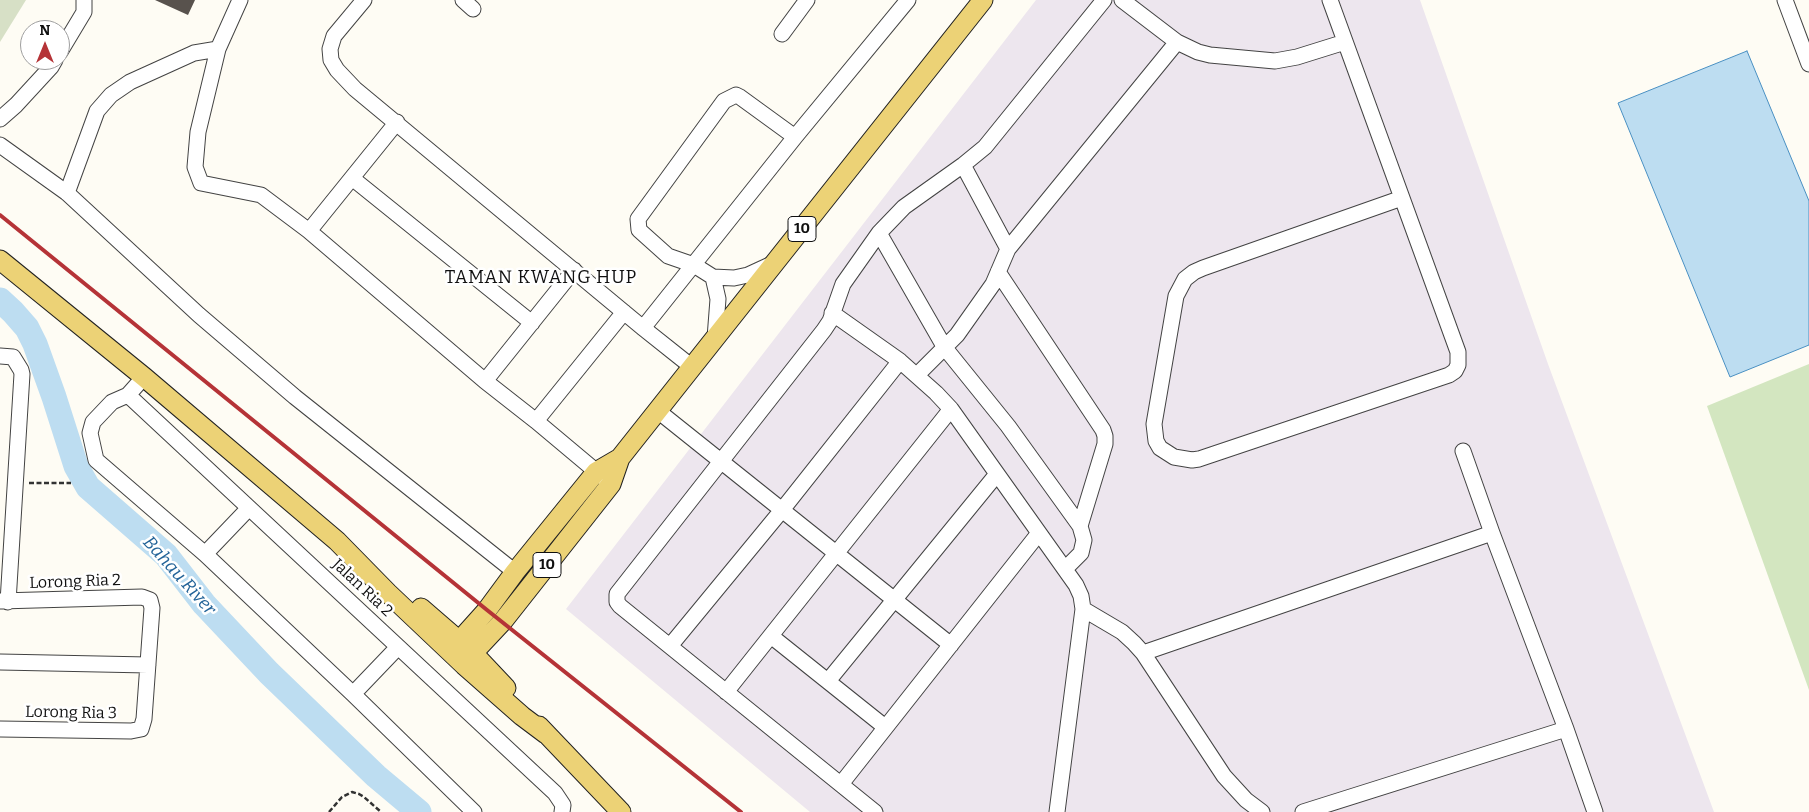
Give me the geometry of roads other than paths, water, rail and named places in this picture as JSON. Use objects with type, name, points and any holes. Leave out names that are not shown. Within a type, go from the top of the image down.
[{"type":"main road","name":"10","points":[[469,659],[503,621],[611,484],[620,458],[983,0]]},
{"type":"main road","points":[[2,266],[144,378],[337,541],[366,572],[469,659],[522,716],[546,734],[613,809]]},
{"type":"main road","name":"10","points":[[454,646],[487,610],[515,572],[596,472],[620,458]]},
{"type":"street","points":[[70,35],[84,12],[84,0]]},
{"type":"street","points":[[240,0],[218,49],[198,132],[195,167],[201,183],[261,195],[309,231],[484,381],[536,421],[611,484]]},
{"type":"street","points":[[364,0],[334,36],[330,49],[331,60],[337,70],[356,89],[692,367]]},
{"type":"street","points":[[782,34],[808,0]]},
{"type":"street","points":[[643,328],[795,136],[908,0]]},
{"type":"street","points":[[875,812],[620,606],[617,602],[617,594],[824,330],[843,284],[879,233],[904,207],[964,165],[985,147],[1104,0]]},
{"type":"street","points":[[1122,0],[1177,42],[1198,52],[1275,61],[1297,57],[1346,42]]},
{"type":"street","points":[[1330,0],[1346,42],[1458,352],[1458,365],[1455,371],[1449,375],[1192,460],[1174,457],[1160,448],[1156,441],[1154,424],[1176,296],[1185,279],[1203,268],[1402,198]]},
{"type":"street","points":[[1785,0],[1809,64]]},
{"type":"street","points":[[917,375],[957,335],[993,284],[1008,249],[1177,42]]},
{"type":"street","points":[[66,193],[97,111],[111,95],[130,82],[194,53],[218,49]]},
{"type":"street","points":[[0,119],[22,99],[48,70]]},
{"type":"street","points":[[775,263],[748,275],[734,278],[713,277],[694,265],[668,256],[639,230],[638,220],[724,101],[736,95],[795,136]]},
{"type":"street","points":[[309,231],[398,122]]},
{"type":"street","points":[[0,144],[66,193],[199,316],[295,397],[515,572]]},
{"type":"street","points":[[964,165],[1008,249]]},
{"type":"street","points":[[352,178],[532,323]]},
{"type":"street","points":[[879,233],[945,348],[1008,426],[1080,526],[1084,540],[1081,553],[1065,569]]},
{"type":"street","points":[[484,381],[574,270]]},
{"type":"street","points":[[998,272],[1103,430],[1105,436],[1105,444],[1080,526]]},
{"type":"street","points":[[713,277],[718,299],[715,338]]},
{"type":"street","points":[[536,421],[624,312]]},
{"type":"street","points":[[832,313],[900,361],[951,409],[1065,569],[1081,596],[1083,609],[1057,812]]},
{"type":"street","points":[[0,356],[13,358],[22,374],[8,483],[4,602]]},
{"type":"street","points":[[670,646],[782,510],[900,361]]},
{"type":"street","points":[[144,378],[128,395],[112,402],[91,428],[90,433],[96,460],[205,554],[474,812]]},
{"type":"street","name":"Jalan Ria 2","points":[[128,395],[555,793],[563,805],[562,812]]},
{"type":"street","points":[[726,692],[951,409]]},
{"type":"street","points":[[658,410],[951,645]]},
{"type":"street","points":[[1464,451],[1492,533],[1566,729],[1595,812]]},
{"type":"street","points":[[828,681],[997,474]]},
{"type":"street","points":[[205,554],[250,508]]},
{"type":"street","points":[[841,784],[1039,533]]},
{"type":"street","points":[[1143,653],[1492,533]]},
{"type":"street","name":"Lorong Ria 2","points":[[4,602],[142,597],[150,600],[152,608],[148,665]]},
{"type":"street","points":[[1083,609],[1122,632],[1143,653],[1224,776],[1246,800],[1262,812]]},
{"type":"street","points":[[771,636],[885,727]]},
{"type":"street","points":[[353,694],[398,647]]},
{"type":"street","points":[[0,662],[148,665]]},
{"type":"street","name":"Lorong Ria 3","points":[[0,728],[130,731],[141,729],[144,719],[148,665]]},
{"type":"street","points":[[1303,812],[1566,729]]},
{"type":"water","points":[[1747,51],[1809,201],[1809,345],[1730,377],[1618,103]]},
{"type":"waterway","name":"Bahau River","points":[[0,300],[27,328],[35,344],[76,466],[88,487],[166,555],[204,604],[269,673],[376,776],[419,812]]},
{"type":"railway","points":[[0,215],[487,610],[741,812]]},
{"type":"district","name":"TAMAN KWANG HUP","points":[[541,278]]}]
